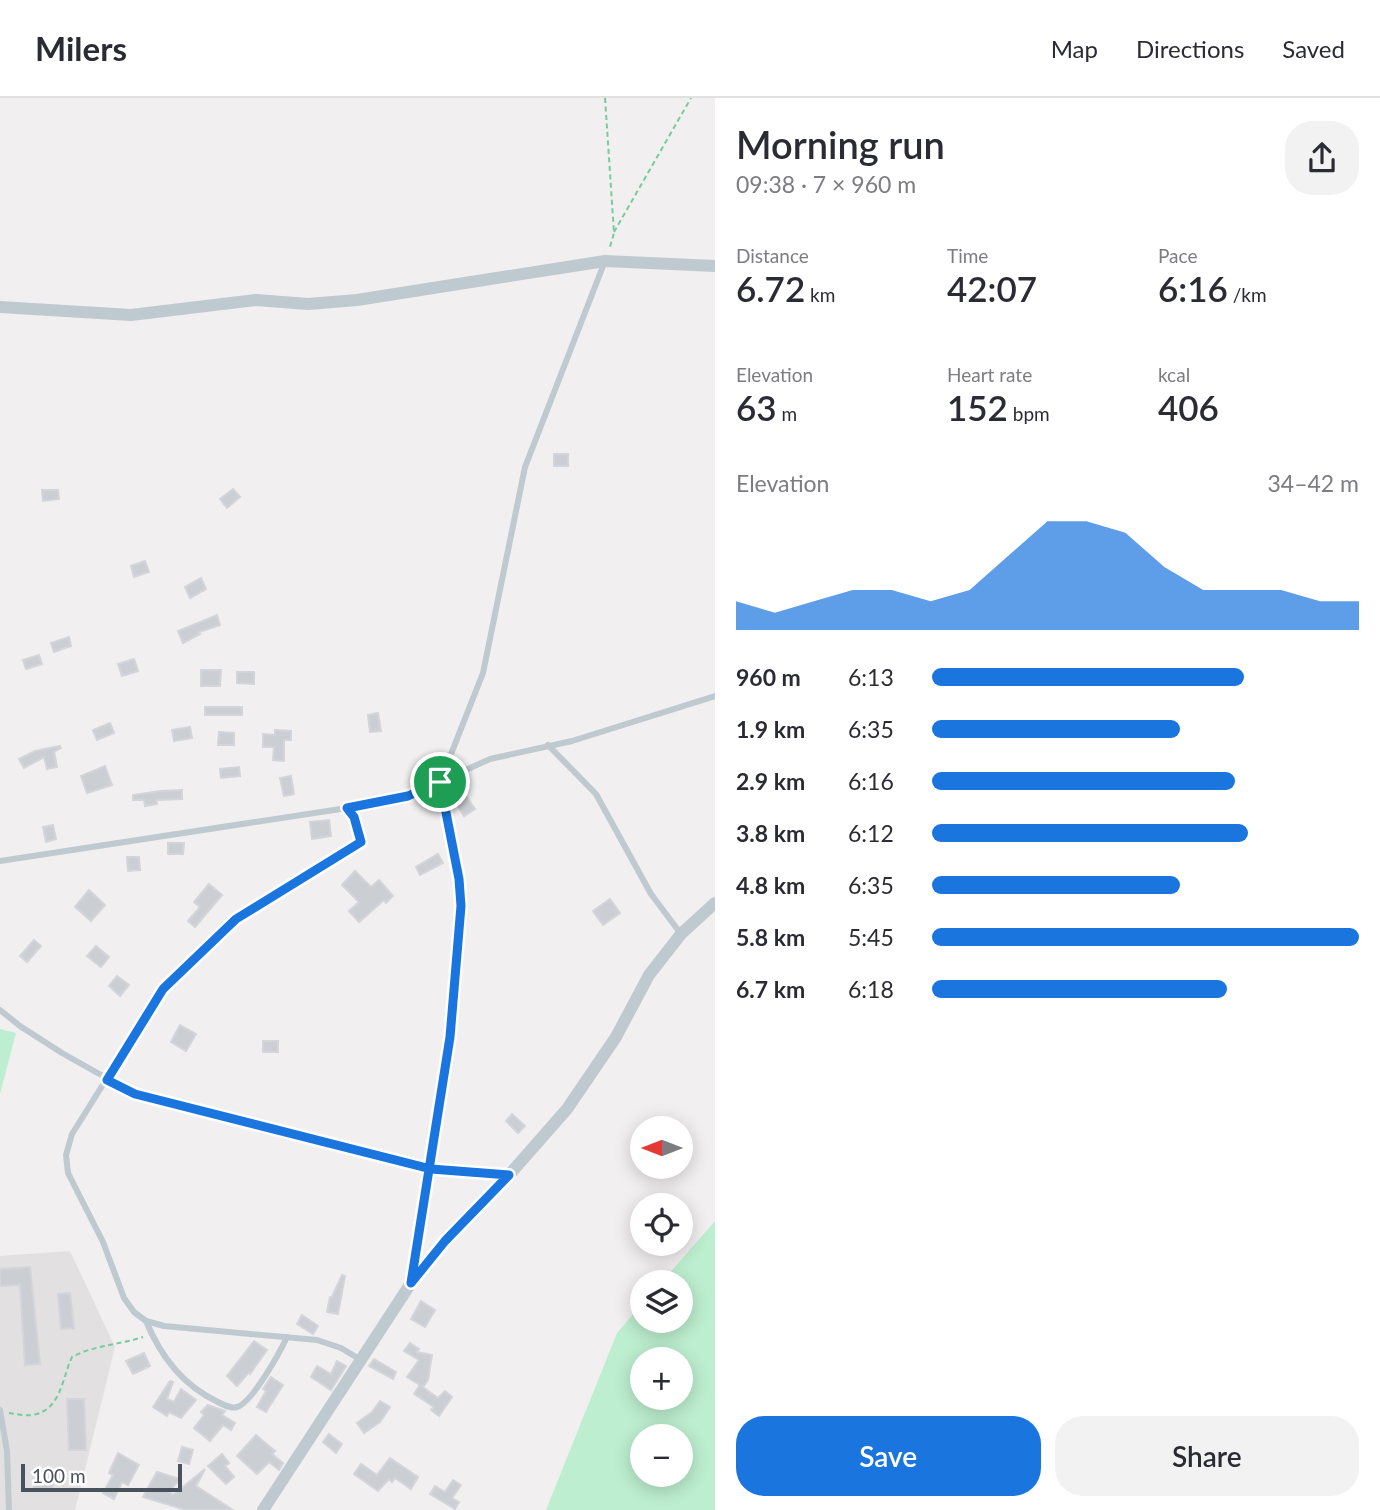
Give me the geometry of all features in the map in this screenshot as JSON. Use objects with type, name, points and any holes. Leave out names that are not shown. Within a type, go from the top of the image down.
[{"type":"street","points":[[0,307],[131,315],[256,300],[308,304],[357,300],[605,261],[715,266]]},
{"type":"street","points":[[263,1510],[411,1283],[445,1241],[509,1175],[567,1109],[616,1037],[649,975],[681,934],[715,903]]},
{"type":"lane","points":[[411,1283],[450,1037],[461,906],[459,879],[440,782],[483,673],[525,467],[605,261]]},
{"type":"lane","points":[[0,861],[347,808],[408,796],[490,759],[572,741],[715,696]]},
{"type":"lane","points":[[548,745],[596,793],[651,894],[681,934]]},
{"type":"lane","points":[[347,808],[354,817],[361,842],[236,919],[163,989],[72,1134],[66,1155],[68,1173],[103,1242],[124,1298],[134,1312],[146,1321],[164,1326],[317,1340],[341,1348],[362,1360]]},
{"type":"lane","points":[[0,1010],[20,1026],[107,1080],[135,1094],[431,1169],[509,1175]]},
{"type":"lane","points":[[146,1321],[155,1343],[180,1375],[203,1395],[234,1408],[250,1397],[277,1360],[286,1337]]},
{"type":"lane","points":[[1,1411],[7,1451],[9,1510]]},
{"type":"path","points":[[605,98],[614,233]]},
{"type":"path","points":[[605,261],[614,233],[691,98]]},
{"type":"path","points":[[1,1411],[32,1415],[48,1409],[62,1389],[66,1369],[72,1357],[95,1347],[123,1344],[152,1334]]},
{"type":"shaded area","points":[[70,1251],[115,1347],[75,1510],[0,1510],[0,1256]]},
{"type":"green space","points":[[0,1029],[16,1033],[0,1094]]},
{"type":"green space","points":[[715,1221],[715,1510],[546,1510],[617,1333],[630,1318],[630,1333],[693,1333],[693,1270],[672,1270],[685,1256],[693,1256],[693,1246]]},
{"type":"building","points":[[554,454],[568,454],[568,466],[554,466]]},
{"type":"building","points":[[233,489],[240,497],[227,508],[220,499]]},
{"type":"building","points":[[42,490],[58,490],[59,499],[43,501]]},
{"type":"building","points":[[145,561],[149,572],[134,577],[131,566]]},
{"type":"building","points":[[201,578],[206,589],[190,598],[185,587]]},
{"type":"building","points":[[217,615],[220,625],[199,632],[200,634],[183,643],[178,631]]},
{"type":"building","points":[[69,637],[71,646],[54,652],[51,643]]},
{"type":"building","points":[[39,655],[42,664],[26,669],[23,660]]},
{"type":"building","points":[[134,659],[138,671],[122,676],[118,664]]},
{"type":"building","points":[[201,670],[221,670],[220,686],[201,686]]},
{"type":"building","points":[[237,672],[254,672],[254,684],[237,683]]},
{"type":"building","points":[[205,707],[242,707],[242,715],[205,715]]},
{"type":"building","points":[[378,713],[381,731],[370,732],[368,715]]},
{"type":"building","points":[[110,723],[114,733],[97,740],[93,730]]},
{"type":"building","points":[[190,727],[192,738],[174,741],[172,730]]},
{"type":"building","points":[[275,730],[291,731],[291,740],[284,740],[284,761],[273,760],[274,747],[263,747],[263,734],[275,735]]},
{"type":"building","points":[[219,732],[234,733],[234,745],[218,745]]},
{"type":"building","points":[[60,746],[61,748],[54,752],[57,767],[47,769],[44,757],[24,768],[19,759],[35,751]]},
{"type":"building","points":[[105,766],[112,785],[87,793],[81,776]]},
{"type":"building","points":[[239,767],[240,776],[221,778],[220,769]]},
{"type":"building","points":[[291,776],[294,794],[284,796],[280,778]]},
{"type":"building","points":[[182,790],[182,799],[156,800],[157,804],[145,806],[144,800],[133,800],[133,795]]},
{"type":"building","points":[[466,796],[475,809],[464,816],[456,803]]},
{"type":"building","points":[[329,820],[331,836],[312,839],[310,822]]},
{"type":"building","points":[[53,825],[56,839],[46,842],[43,827]]},
{"type":"building","points":[[168,843],[184,843],[183,854],[168,854]]},
{"type":"building","points":[[438,854],[443,863],[420,875],[416,867]]},
{"type":"building","points":[[127,857],[139,857],[140,870],[128,871]]},
{"type":"building","points":[[355,871],[371,887],[379,880],[393,896],[386,903],[384,900],[359,922],[349,911],[359,902],[342,885]]},
{"type":"building","points":[[209,884],[222,895],[195,927],[188,921],[200,907],[194,902]]},
{"type":"building","points":[[89,890],[105,905],[91,921],[75,907]]},
{"type":"building","points":[[610,899],[620,913],[603,925],[593,911]]},
{"type":"building","points":[[34,940],[41,946],[27,962],[20,956]]},
{"type":"building","points":[[96,946],[109,957],[101,967],[87,956]]},
{"type":"building","points":[[117,976],[129,985],[120,996],[109,986]]},
{"type":"building","points":[[180,1025],[196,1034],[186,1051],[171,1042]]},
{"type":"building","points":[[263,1041],[278,1041],[278,1052],[263,1052]]},
{"type":"building","points":[[512,1114],[525,1126],[518,1133],[506,1121]]},
{"type":"building","points":[[30,1267],[40,1364],[25,1365],[20,1285],[0,1286],[0,1269]]},
{"type":"building","points":[[342,1275],[345,1276],[338,1314],[327,1312],[330,1297]]},
{"type":"building","points":[[70,1293],[74,1328],[61,1329],[58,1294]]},
{"type":"building","points":[[421,1301],[435,1310],[425,1327],[411,1319]]},
{"type":"building","points":[[302,1315],[318,1326],[313,1334],[297,1324]]},
{"type":"building","points":[[254,1341],[267,1350],[250,1374],[249,1372],[237,1386],[227,1376]]},
{"type":"building","points":[[410,1343],[419,1349],[417,1352],[432,1355],[428,1380],[423,1387],[407,1377],[419,1360],[404,1351]]},
{"type":"building","points":[[144,1353],[150,1366],[133,1374],[126,1361]]},
{"type":"building","points":[[374,1359],[396,1372],[393,1379],[369,1366]]},
{"type":"building","points":[[337,1361],[346,1366],[331,1390],[311,1377],[317,1366],[331,1374]]},
{"type":"building","points":[[271,1377],[283,1385],[266,1412],[257,1407],[266,1391],[263,1389]]},
{"type":"building","points":[[170,1381],[173,1382],[167,1399],[174,1402],[181,1389],[196,1400],[181,1418],[169,1412],[167,1416],[153,1407]]},
{"type":"building","points":[[420,1385],[438,1398],[445,1391],[452,1397],[439,1416],[431,1410],[434,1407],[414,1394]]},
{"type":"building","points":[[67,1399],[84,1399],[86,1450],[69,1450]]},
{"type":"building","points":[[380,1401],[390,1407],[380,1422],[364,1433],[357,1423],[372,1412]]},
{"type":"building","points":[[208,1405],[225,1411],[222,1415],[235,1423],[231,1430],[223,1425],[210,1441],[194,1428],[204,1415],[201,1412]]},
{"type":"building","points":[[329,1434],[342,1444],[336,1453],[323,1442]]},
{"type":"building","points":[[256,1435],[275,1451],[272,1454],[283,1463],[279,1470],[269,1462],[257,1474],[237,1456]]},
{"type":"building","points":[[182,1447],[193,1450],[189,1464],[178,1461]]},
{"type":"building","points":[[118,1453],[139,1465],[128,1485],[122,1482],[114,1499],[103,1493],[113,1475],[109,1473]]},
{"type":"building","points":[[222,1454],[229,1463],[225,1466],[234,1477],[226,1484],[208,1466]]},
{"type":"building","points":[[390,1458],[418,1477],[411,1489],[395,1478],[392,1482],[389,1479],[378,1491],[354,1474],[361,1464],[377,1475]]},
{"type":"building","points":[[205,1469],[196,1486],[233,1510],[186,1510],[143,1497],[157,1472],[180,1479],[169,1492],[173,1495]]},
{"type":"building","points":[[52,1477],[53,1488],[34,1490],[33,1479]]},
{"type":"building","points":[[453,1480],[461,1485],[452,1498],[459,1502],[455,1509],[430,1494],[435,1486],[445,1492]]},
{"type":"route","points":[[440,782],[408,796],[347,808],[354,817],[361,842],[236,919],[163,989],[107,1080],[135,1094],[431,1169],[509,1175],[445,1241],[411,1283],[431,1169],[450,1037],[461,906],[459,879],[440,782]]}]
